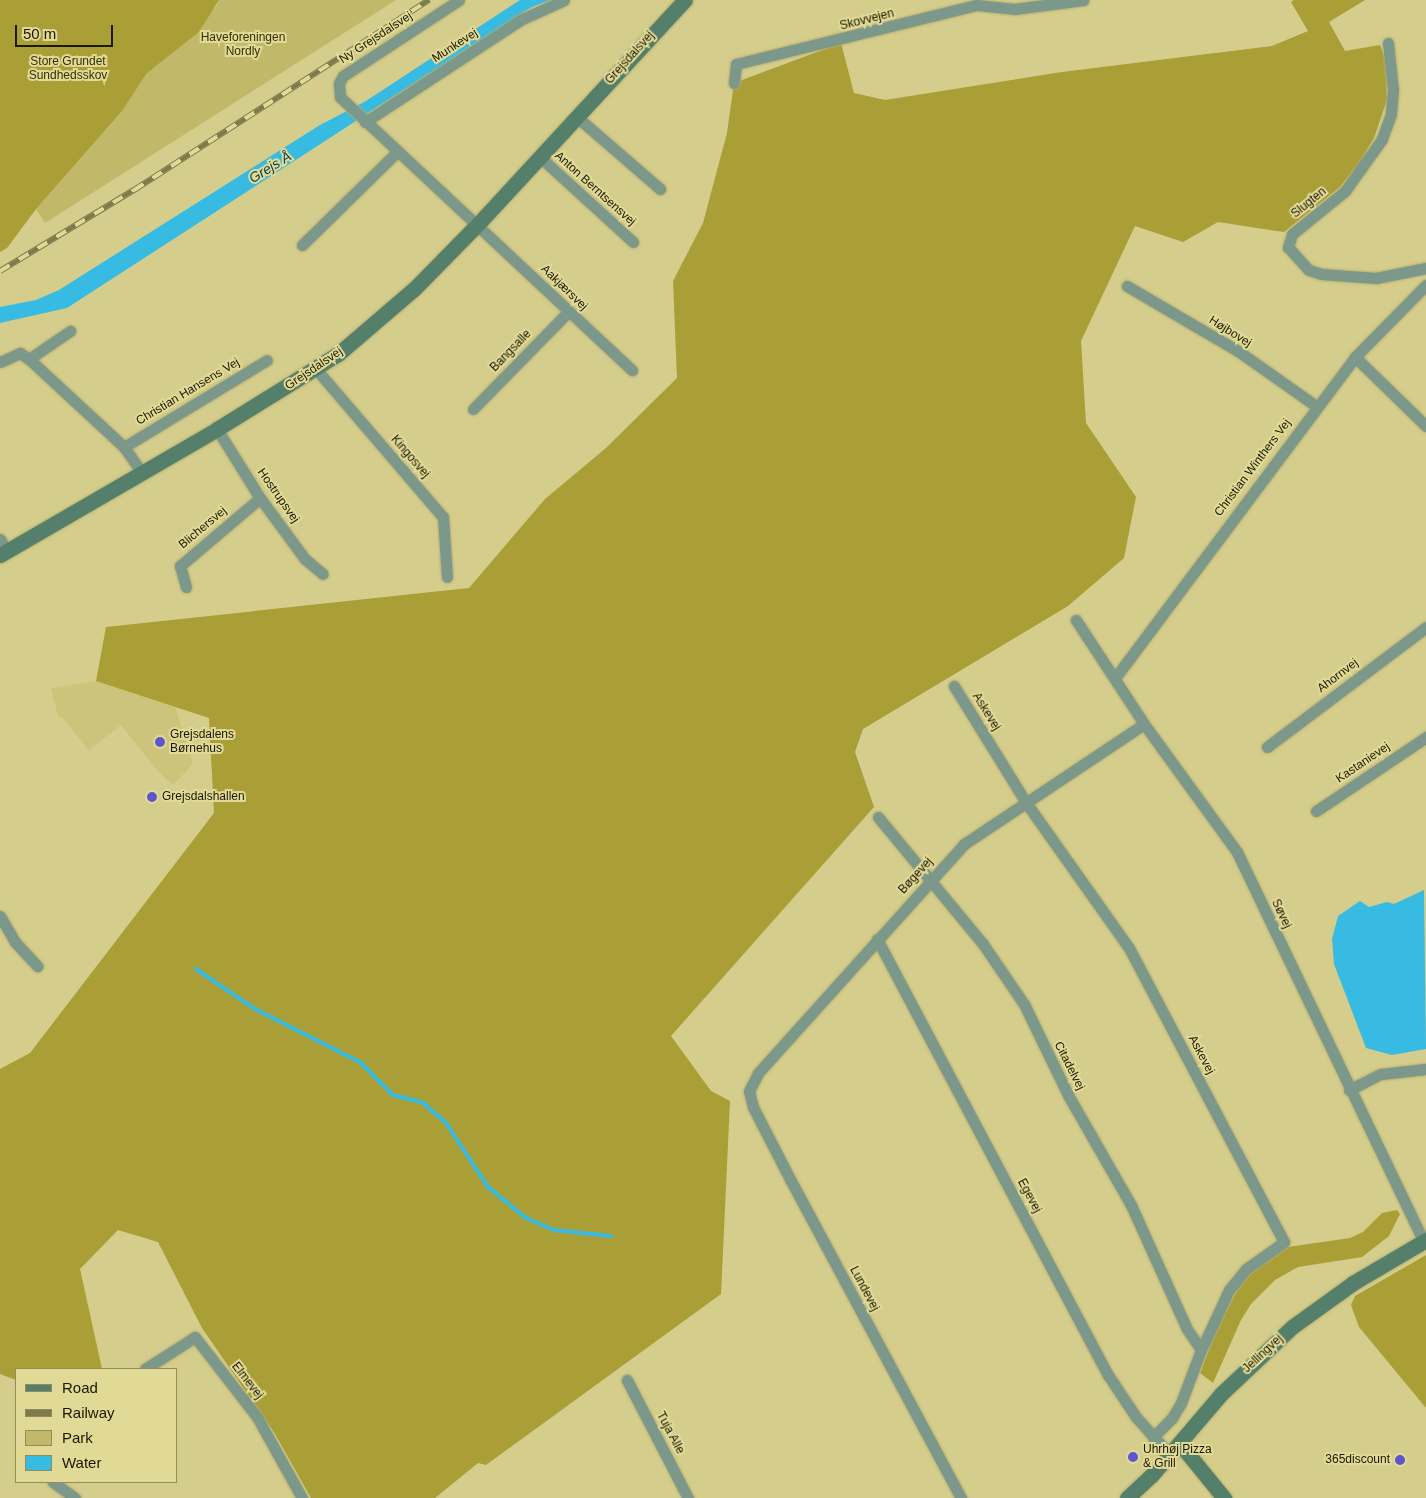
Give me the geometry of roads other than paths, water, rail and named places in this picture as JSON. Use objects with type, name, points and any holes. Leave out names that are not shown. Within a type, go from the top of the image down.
[{"type":"street","name":"Ny Grejsdalsvej","points":[[459,0],[343,76],[339,93],[347,106],[478,224]]},
{"type":"street","name":"Munkevej","points":[[363,121],[520,20],[564,0]]},
{"type":"street","name":"Grejsdalsvej","points":[[2,548],[142,473],[316,369],[383,317],[478,224],[685,0]]},
{"type":"street","name":"Skovvejen","points":[[734,83],[736,64],[977,5],[1014,9],[1083,0]]},
{"type":"street","name":"Slugten","points":[[1388,43],[1393,90],[1391,114],[1382,139],[1345,191],[1292,234],[1288,247],[1309,270],[1321,274],[1376,278],[1426,268]]},
{"type":"street","points":[[577,117],[660,189]]},
{"type":"street","points":[[302,245],[397,152]]},
{"type":"street","name":"Anton Berntsensvej","points":[[540,157],[632,242]]},
{"type":"street","name":"Aakjærsvej","points":[[478,224],[568,312],[632,370]]},
{"type":"street","name":"Christian Winthers Vej","points":[[1114,678],[1316,406],[1355,357],[1426,285]]},
{"type":"street","name":"Højbovej","points":[[1126,286],[1238,351],[1316,406]]},
{"type":"street","name":"Bangsalle","points":[[473,409],[568,312]]},
{"type":"street","points":[[29,359],[70,332]]},
{"type":"street","points":[[0,362],[20,353],[29,359],[124,447],[142,473]]},
{"type":"street","points":[[1355,357],[1426,426]]},
{"type":"street","name":"Christian Hansens Vej","points":[[124,447],[267,360]]},
{"type":"street","name":"Kingosvej","points":[[316,369],[443,517],[447,577]]},
{"type":"street","name":"Hostrupsvej","points":[[217,429],[260,498],[305,559],[323,574]]},
{"type":"street","name":"Blichersvej","points":[[186,587],[180,566],[260,498]]},
{"type":"street","name":"Søvej","points":[[1076,620],[1144,724],[1237,852],[1349,1090],[1425,1241]]},
{"type":"street","name":"Ahornvej","points":[[1267,747],[1426,627]]},
{"type":"street","name":"Askevej","points":[[954,686],[1027,804],[1129,948],[1284,1242],[1246,1269],[1229,1290],[1201,1350],[1181,1403],[1172,1418],[1153,1437]]},
{"type":"street","name":"Bøgevej","points":[[749,1091],[758,1072],[964,844],[1027,804],[1144,724]]},
{"type":"street","name":"Kastanievej","points":[[1316,812],[1426,737]]},
{"type":"street","name":"Citadelvej","points":[[878,816],[929,881],[983,944],[1024,1004],[1068,1095],[1130,1205],[1187,1329],[1201,1350]]},
{"type":"street","points":[[0,916],[15,942],[37,966]]},
{"type":"street","name":"Egevej","points":[[878,939],[1108,1375],[1153,1437],[1175,1450]]},
{"type":"street","points":[[1349,1090],[1381,1074],[1426,1069]]},
{"type":"street","name":"Lundevej","points":[[749,1091],[754,1107],[791,1180],[961,1498]]},
{"type":"street","name":"Jellingvej","points":[[1127,1498],[1175,1450],[1222,1393],[1292,1327],[1353,1283],[1425,1241]]},
{"type":"street","name":"Elmevej","points":[[147,1368],[195,1336],[258,1417],[302,1498]]},
{"type":"street","name":"Tuja Alle","points":[[627,1380],[688,1498]]},
{"type":"street","points":[[1175,1450],[1224,1498]]},
{"type":"street","points":[[54,1483],[75,1498]]},
{"type":"water","name":"Grejs Å","points":[[520,0],[551,0],[532,7],[67,308],[0,323],[0,307],[36,300],[59,290],[320,125],[366,101]]},
{"type":"water","points":[[1424,890],[1426,1049],[1392,1055],[1366,1048],[1334,964],[1332,939],[1338,916],[1360,901],[1369,907],[1387,902],[1394,904]]},
{"type":"waterway","points":[[196,969],[255,1009],[360,1062],[393,1095],[422,1102],[446,1123],[488,1187],[526,1218],[554,1230],[611,1236]]},
{"type":"railway","points":[[0,271],[134,190],[429,0]]},
{"type":"place","name":"Grejsdalens Børnehus","points":[[160,742]]},
{"type":"place","name":"Grejsdalshallen","points":[[152,797]]},
{"type":"place","name":"Uhrhøj Pizza & Grill","points":[[1133,1457]]},
{"type":"place","name":"365discount","points":[[1400,1460]]},
{"type":"park label","name":"Haveforeningen Nordly","points":[[243,45]]},
{"type":"park label","name":"Store Grundet Sundhedsskov","points":[[68,69]]}]
